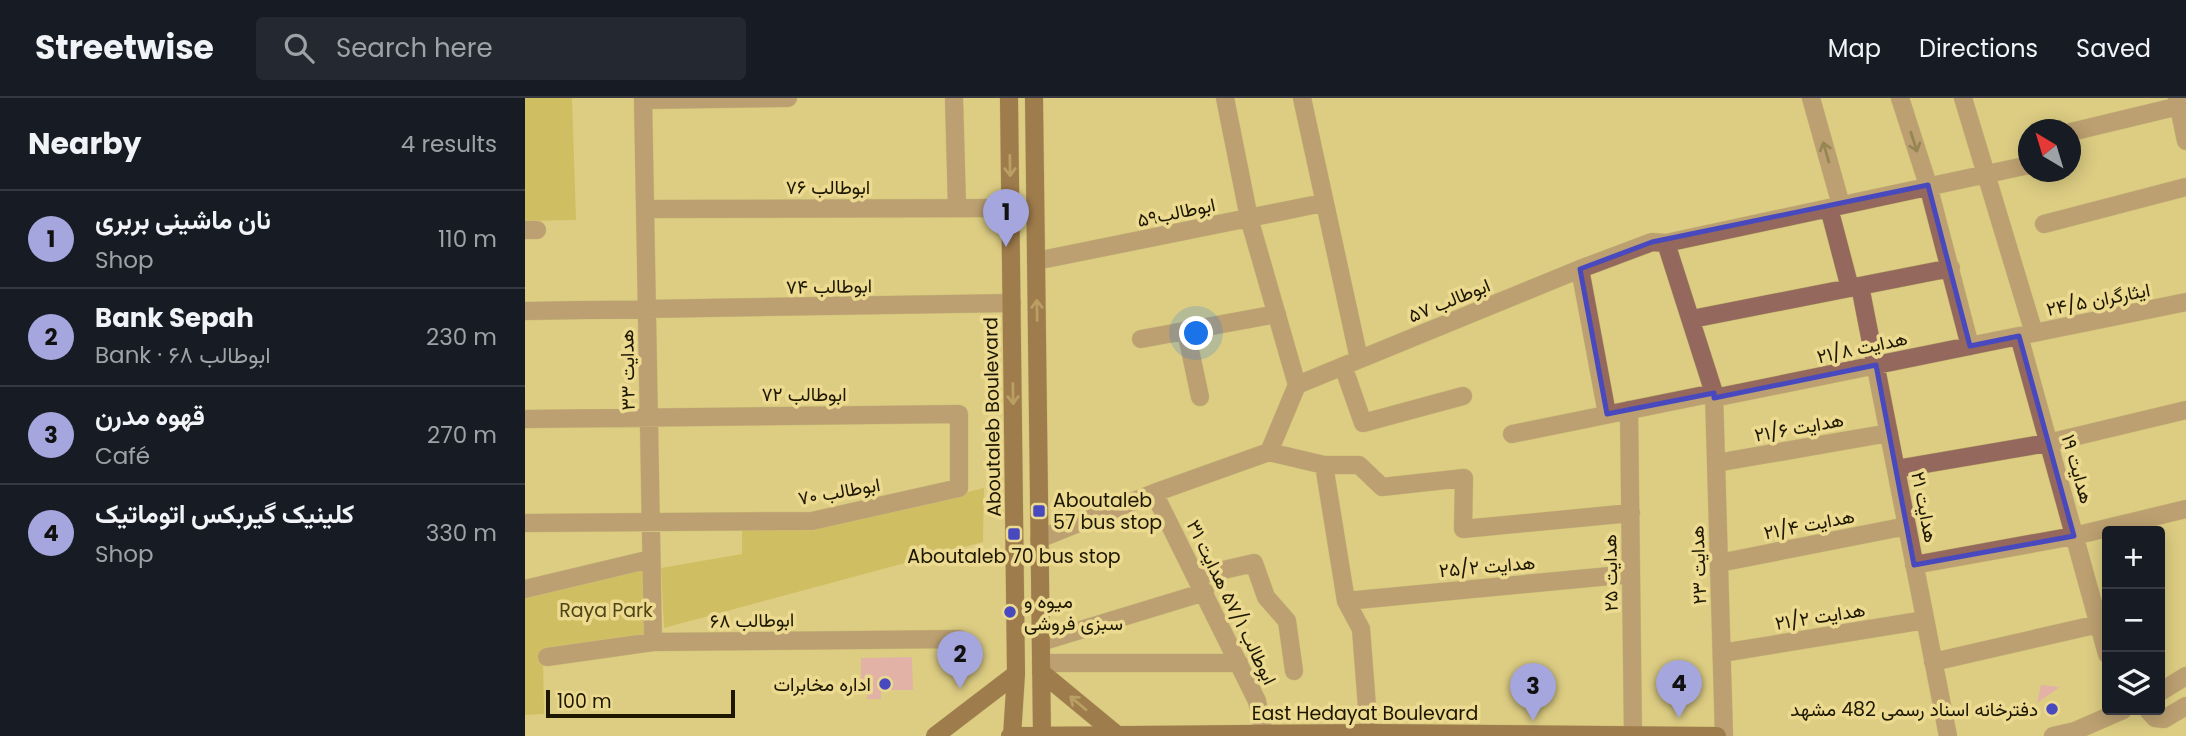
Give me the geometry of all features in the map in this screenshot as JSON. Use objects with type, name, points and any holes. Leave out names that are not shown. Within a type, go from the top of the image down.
[{"type":"main road","name":"Aboutaleb Boulevard","points":[[1009,98],[1016,674],[1012,736]]},
{"type":"main road","points":[[1034,98],[1042,736]]},
{"type":"main road","points":[[1013,437],[1019,444],[1019,473],[1022,479],[1028,482],[1039,469]]},
{"type":"main road","points":[[1041,667],[1116,734]]},
{"type":"main road","points":[[935,736],[1016,674]]},
{"type":"main road","name":"East Hedayat Boulevard","points":[[1012,736],[1264,733],[1717,736]]},
{"type":"street","points":[[643,99],[788,98]]},
{"type":"street","points":[[954,98],[957,207]]},
{"type":"street","points":[[1226,98],[1249,218],[1297,385],[1269,452]]},
{"type":"street","points":[[1302,98],[1363,423],[1464,396]]},
{"type":"street","name":"هدایت ۲۱","points":[[1811,98],[1835,206],[1876,365],[1948,736]]},
{"type":"street","points":[[1900,98],[1928,185],[1970,346]]},
{"type":"street","name":"هدایت ۱۹","points":[[1963,98],[2026,335],[2048,443],[2106,652]]},
{"type":"street","name":"هدایت ۳۳","points":[[643,99],[653,642]]},
{"type":"street","points":[[2081,129],[2178,102],[2186,141]]},
{"type":"street","name":"ابوطالب ۵۷","points":[[1297,385],[1652,242],[1666,243],[2018,167]]},
{"type":"street","points":[[2044,224],[2186,187]]},
{"type":"street","name":"ابوطالب۵۹","points":[[1036,261],[1323,203]]},
{"type":"street","name":"ابوطالب ۷۶","points":[[645,209],[1010,208]]},
{"type":"street","name":"هدایت ۲۳","points":[[1666,243],[1714,395],[1724,736]]},
{"type":"street","points":[[1692,319],[1951,268]]},
{"type":"street","points":[[1580,270],[1607,414]]},
{"type":"street","name":"ایثارگران ۲۴/۵","points":[[2026,335],[2186,302]]},
{"type":"street","name":"ابوطالب ۷۴","points":[[525,311],[1011,303]]},
{"type":"street","points":[[1141,339],[1277,314]]},
{"type":"street","points":[[1186,331],[1200,397]]},
{"type":"street","name":"هدایت ۲۱/۸","points":[[1512,434],[2026,335]]},
{"type":"street","name":"هدایت ۲۵","points":[[1629,410],[1633,735]]},
{"type":"street","points":[[1896,469],[2048,443],[2186,410]]},
{"type":"street","name":"ابوطالب ۷۲","points":[[525,419],[959,414]]},
{"type":"street","name":"ابوطالب ۷۰","points":[[651,521],[811,520],[959,488],[959,414]]},
{"type":"street","name":"هدایت ۲۱/۶","points":[[1716,463],[1889,433]]},
{"type":"street","points":[[1039,539],[1154,493],[1269,452],[1324,465],[1359,465],[1382,487],[1464,478],[1464,529],[1630,513]]},
{"type":"street","points":[[1324,465],[1346,601],[1361,629],[1374,734]]},
{"type":"street","name":"ابوطالب ۵۷/۱ هدایت ۳۱","points":[[1154,493],[1257,701],[1264,733]]},
{"type":"street","points":[[1914,565],[2074,536],[2186,509]]},
{"type":"street","points":[[525,523],[651,521]]},
{"type":"street","name":"هدایت ۲۱/۴","points":[[1719,564],[1907,526]]},
{"type":"street","points":[[525,589],[652,559]]},
{"type":"street","points":[[1041,642],[1254,563],[1266,597],[1287,621],[1294,671]]},
{"type":"street","name":"هدایت ۲۵/۲","points":[[1346,601],[1631,574]]},
{"type":"street","name":"هدایت ۲۱/۲","points":[[1722,653],[1925,621]]},
{"type":"street","points":[[1933,662],[2099,624]]},
{"type":"street","name":"ابوطالب ۶۸","points":[[547,657],[653,642],[959,639]]},
{"type":"street","points":[[1041,667],[1238,663]]},
{"type":"street","points":[[2165,689],[2186,676]]},
{"type":"street","points":[[2152,715],[2164,719],[2186,706]]},
{"type":"street","points":[[2053,736],[2075,731],[2112,715]]},
{"type":"highlighted area","points":[[1928,185],[1970,346],[2019,336],[2074,536],[1914,565],[1876,365],[1714,398],[1714,393],[1607,414],[1580,269],[1652,242]]},
{"type":"green space","points":[[525,98],[572,98],[576,220],[525,221]]},
{"type":"green space","points":[[984,488],[983,542],[664,628],[661,568],[742,554],[742,528],[812,530]]},
{"type":"green space","name":"Raya Park","points":[[644,566],[643,638],[543,654],[544,714],[525,715],[525,595]]},
{"type":"building","points":[[912,657],[913,690],[881,690],[881,699],[867,699],[867,691],[861,690],[861,658]]},
{"type":"building","points":[[2041,685],[2060,687],[2037,703]]},
{"type":"place","name":"نان ماشینی بربری","points":[[1006,247]]},
{"type":"place","name":"Aboutaleb 57 bus stop","points":[[1039,511]]},
{"type":"place","name":"Aboutaleb 70 bus stop","points":[[1014,534]]},
{"type":"place","name":"میوه و سبزی فروشی","points":[[1010,612]]},
{"type":"place","name":"اداره مخابرات","points":[[885,684]]},
{"type":"place","name":"Bank Sepah","points":[[960,689]]},
{"type":"place","name":"دفترخانه اسناد رسمی 482 مشهد","points":[[2052,709]]},
{"type":"place","name":"کلینیک گیربکس اتوماتیک","points":[[1679,718]]},
{"type":"place","name":"قهوه مدرن","points":[[1533,721]]}]
